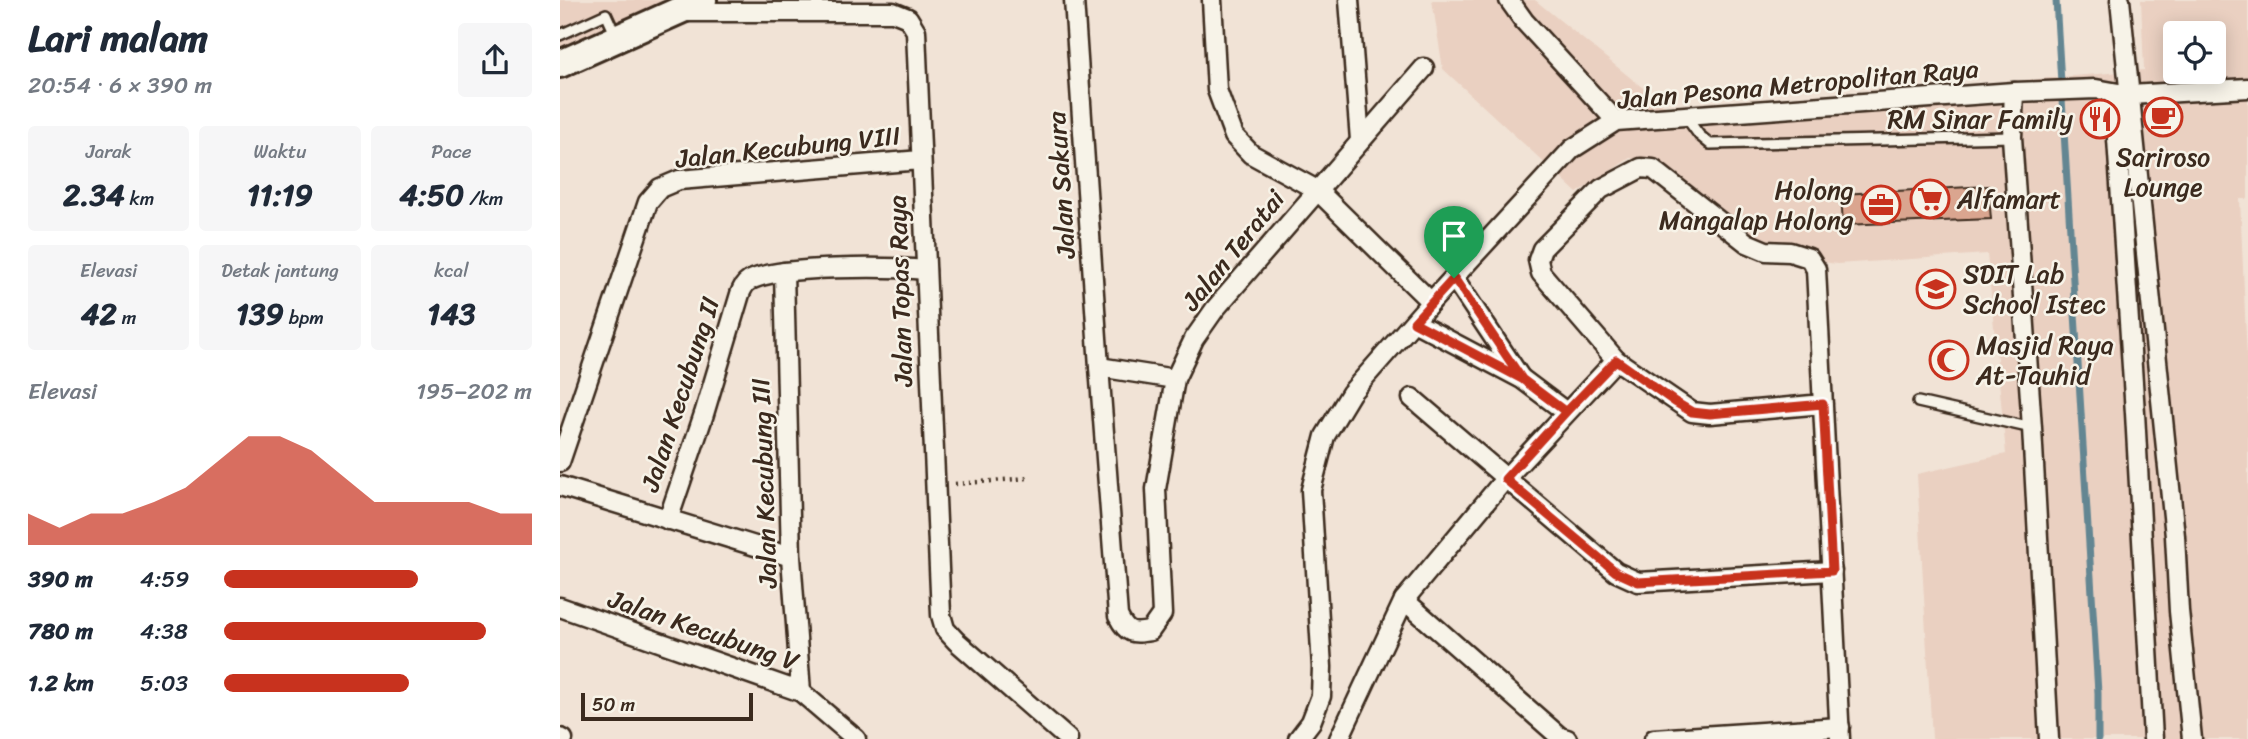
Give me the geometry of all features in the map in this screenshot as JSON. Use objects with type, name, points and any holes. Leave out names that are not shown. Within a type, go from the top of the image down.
[{"type":"main road","points":[[560,64],[618,40],[676,6],[704,0]]},
{"type":"street","name":"Jalan Sakura","points":[[1074,0],[1118,616],[1124,628],[1135,634],[1150,631]]},
{"type":"street","points":[[1212,0],[1217,90],[1234,135],[1251,154],[1317,190],[1431,302]]},
{"type":"street","points":[[1349,0],[1360,140]]},
{"type":"street","points":[[1509,0],[1524,21],[1616,121]]},
{"type":"street","points":[[2120,0],[2135,413],[2153,739]]},
{"type":"street","name":"Jalan Topas Raya","points":[[676,6],[893,12],[908,18],[916,31],[941,615],[945,629],[956,641],[1068,739]]},
{"type":"street","name":"Jalan Teratai","points":[[1150,631],[1163,614],[1156,489],[1175,379],[1194,339],[1214,309],[1424,68]]},
{"type":"street","name":"Jalan Pesona Metropolitan Raya","points":[[1298,739],[1311,722],[1321,696],[1322,667],[1311,490],[1325,436],[1351,393],[1572,149],[1616,121],[2023,92],[2096,89],[2122,94],[2248,88]]},
{"type":"street","points":[[2023,92],[2012,137],[2032,428],[2049,739]]},
{"type":"street","points":[[2122,94],[2175,536],[2179,611],[2192,739]]},
{"type":"street","name":"Jalan Kecubung VIII","points":[[560,462],[648,202],[660,188],[679,180],[921,160]]},
{"type":"street","points":[[1654,739],[1840,733],[1832,571],[1816,269],[1809,258],[1766,251],[1747,243],[1653,169],[1641,168],[1601,189],[1542,249],[1538,260],[1541,273],[1616,360],[1692,412],[1710,414],[1823,404]]},
{"type":"street","points":[[784,272],[926,270]]},
{"type":"street","name":"Jalan Kecubung II","points":[[668,520],[743,288],[750,280],[784,272]]},
{"type":"street","name":"Jalan Kecubung III","points":[[784,272],[791,557],[801,692]]},
{"type":"street","points":[[1454,278],[1522,379]]},
{"type":"street","points":[[1414,322],[1522,379],[1566,412]]},
{"type":"street","points":[[1339,739],[1405,600],[1505,479],[1616,360]]},
{"type":"street","points":[[1099,367],[1175,379]]},
{"type":"street","points":[[1412,398],[1616,572],[1638,582],[1832,571]]},
{"type":"street","points":[[560,486],[791,557]]},
{"type":"street","points":[[1405,600],[1560,737],[1567,739]]},
{"type":"street","name":"Jalan Kecubung V","points":[[560,607],[801,692],[856,739]]},
{"type":"lane","points":[[560,35],[606,14],[618,40]]},
{"type":"lane","points":[[1686,117],[1699,135],[1710,144],[2012,137]]},
{"type":"lane","points":[[1918,402],[2032,428]]},
{"type":"path","points":[[934,486],[1028,478]]},
{"type":"shaded area","points":[[560,0],[704,0],[560,63]]},
{"type":"shaded area","points":[[1432,0],[1535,0],[1670,110],[2144,70],[2141,0],[2248,0],[2248,199],[2240,199],[2248,383],[2248,739],[1932,739],[1917,474],[2006,454],[1987,254],[1837,264],[1752,252],[1661,164],[1630,158],[1577,193],[1443,69]]},
{"type":"building","points":[[1988,186],[1991,219],[1843,225],[1841,194]]},
{"type":"waterway","points":[[2056,0],[2098,693],[2098,739]]},
{"type":"place","name":"Sariroso Lounge","points":[[2163,117]]},
{"type":"place","name":"RM Sinar Family","points":[[2100,119]]},
{"type":"place","name":"Alfamart","points":[[1930,199]]},
{"type":"place","name":"Holong Mangalap Holong","points":[[1881,205]]},
{"type":"place","name":"SDIT Lab School Istec","points":[[1936,289]]},
{"type":"place","name":"Masjid Raya At-Tauhid","points":[[1949,360]]},
{"type":"route","points":[[1454,278],[1414,322],[1522,379],[1566,412],[1505,479],[1616,572],[1638,582],[1832,571],[1823,404],[1710,414],[1692,412],[1616,360],[1566,412],[1522,379],[1454,278]]}]
